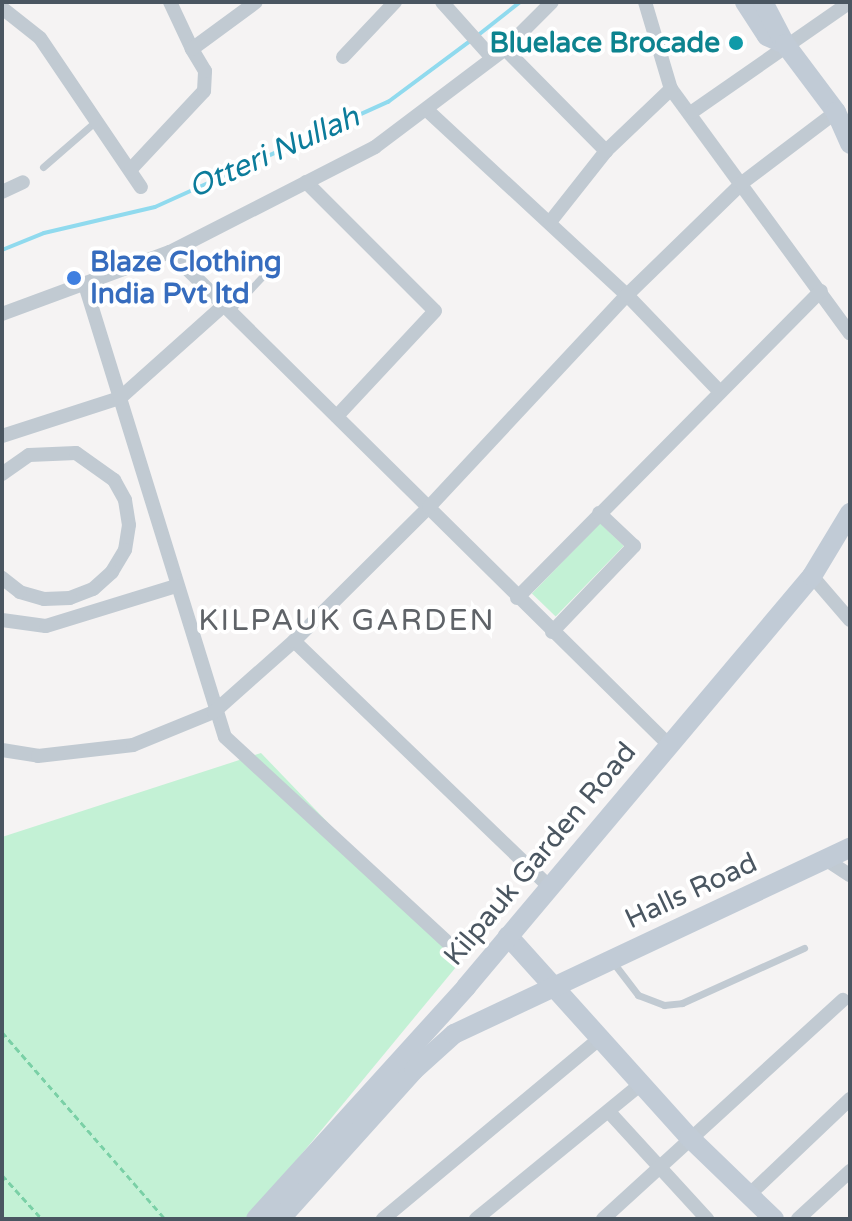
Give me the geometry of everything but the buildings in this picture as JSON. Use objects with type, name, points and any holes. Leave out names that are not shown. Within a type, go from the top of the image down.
[{"type":"main road","points":[[745,2],[767,36],[785,44]]},
{"type":"main road","points":[[763,2],[785,44],[836,112],[850,144]]},
{"type":"main road","name":"Kilpauk Garden Road","points":[[256,1219],[508,936],[812,576],[850,513]]},
{"type":"main road","name":"Halls Road","points":[[557,985],[850,848]]},
{"type":"main road","points":[[508,936],[557,985],[640,1085],[774,1219]]},
{"type":"main road","points":[[280,1219],[414,1070],[454,1034],[557,985]]},
{"type":"main road","points":[[442,1012],[459,1017],[454,1034]]},
{"type":"street","points":[[131,169],[204,91],[205,71],[170,2]]},
{"type":"street","points":[[192,49],[256,2]]},
{"type":"street","points":[[343,57],[395,2]]},
{"type":"street","points":[[442,2],[468,31],[606,151]]},
{"type":"street","points":[[2,314],[170,252],[375,147],[428,111],[552,2]]},
{"type":"street","points":[[645,2],[671,89],[692,112],[850,334]]},
{"type":"street","points":[[692,112],[785,44],[850,2]]},
{"type":"street","points":[[2,8],[40,38],[141,187]]},
{"type":"street","points":[[550,222],[606,151],[671,89]]},
{"type":"street","points":[[428,111],[627,295],[720,392]]},
{"type":"street","points":[[2,750],[38,756],[133,745],[214,712],[294,641],[429,507],[627,295],[742,183],[836,112]]},
{"type":"street","points":[[2,192],[23,182]]},
{"type":"street","points":[[306,182],[435,311],[337,416]]},
{"type":"street","points":[[170,252],[669,745]]},
{"type":"street","points":[[85,285],[214,712],[225,737],[449,944]]},
{"type":"street","points":[[517,598],[821,291]]},
{"type":"street","points":[[2,436],[120,398],[227,308]]},
{"type":"street","points":[[2,474],[29,455],[76,453],[97,463],[125,500],[129,525],[125,550],[112,572],[93,589],[70,598],[44,599],[2,578]]},
{"type":"street","points":[[125,500],[148,494]]},
{"type":"street","points":[[552,632],[634,546],[599,513]]},
{"type":"street","points":[[812,576],[850,620]]},
{"type":"street","points":[[2,620],[46,626],[176,586]]},
{"type":"street","points":[[294,641],[549,886]]},
{"type":"street","points":[[825,859],[850,875]]},
{"type":"street","points":[[603,1219],[656,1166],[848,1000]]},
{"type":"street","points":[[383,1219],[600,1038]]},
{"type":"street","points":[[476,1219],[610,1113],[640,1085]]},
{"type":"street","points":[[751,1193],[850,1099]]},
{"type":"street","points":[[610,1113],[707,1219]]},
{"type":"street","points":[[798,1219],[850,1171]]},
{"type":"lane","points":[[43,167],[96,121]]},
{"type":"lane","points":[[227,308],[277,261]]},
{"type":"lane","points":[[611,960],[638,995],[664,1005],[682,1003],[804,948]]},
{"type":"path","points":[[2,1032],[165,1219]]},
{"type":"path","points":[[2,1175],[42,1219]]},
{"type":"green space","points":[[600,523],[624,546],[556,616],[532,593]]},
{"type":"green space","points":[[261,753],[461,961],[248,1219],[2,1219],[2,837]]},
{"type":"waterway","name":"Otteri Nullah","points":[[477,36],[520,2]]},
{"type":"waterway","name":"Otteri Nullah","points":[[2,250],[44,233],[155,207],[388,102],[470,41]]},
{"type":"place","name":"Bluelace Brocade","points":[[736,43]]},
{"type":"place","name":"Blaze Clothing India Pvt ltd","points":[[74,278]]},
{"type":"district","name":"KILPAUK GARDEN","points":[[347,621]]}]
